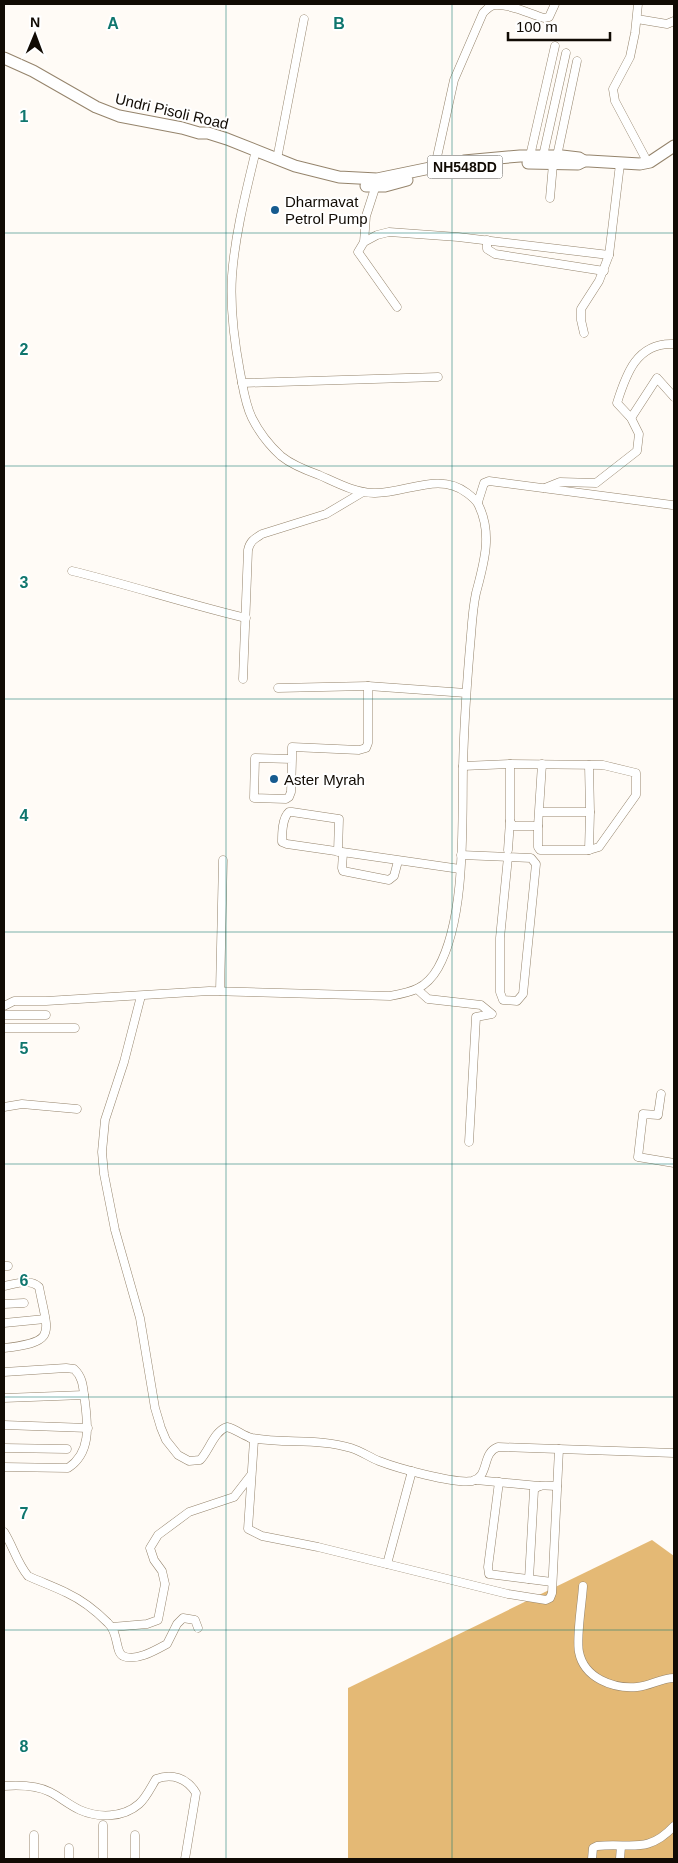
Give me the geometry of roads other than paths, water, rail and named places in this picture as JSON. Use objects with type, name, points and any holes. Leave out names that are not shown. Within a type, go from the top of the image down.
[{"type":"highway","name":"Undri Pisoli Road","points":[[4,58],[34,71],[96,107],[118,116],[199,133],[208,133],[255,153],[343,181]]},
{"type":"highway","name":"NH548DD","points":[[255,153],[305,175],[343,181],[377,183],[490,158],[555,160],[579,158],[584,161],[620,164],[660,155]]},
{"type":"street","points":[[435,170],[454,80],[483,14],[490,6],[496,4],[544,18],[549,17],[555,4]]},
{"type":"street","points":[[638,4],[630,57],[613,89],[615,101],[660,155]]},
{"type":"street","points":[[276,159],[304,19]]},
{"type":"street","points":[[637,19],[668,24],[674,22]]},
{"type":"street","points":[[536,158],[555,46]]},
{"type":"street","points":[[536,158],[566,53]]},
{"type":"street","points":[[550,198],[555,160],[577,61]]},
{"type":"street","points":[[4,1006],[14,1001],[220,991],[390,996],[410,992],[426,984],[438,967],[449,939],[456,907],[461,855],[466,693],[472,617],[487,550],[486,533],[478,502],[465,491],[450,484],[415,486],[377,494],[363,492],[294,466],[280,455],[251,417],[233,333],[232,277],[240,221],[255,153]]},
{"type":"street","points":[[584,333],[581,310],[604,271],[609,255],[620,164]]},
{"type":"street","points":[[377,183],[366,216],[364,242],[358,252],[397,307]]},
{"type":"street","points":[[364,242],[377,235],[389,232],[487,240],[609,255]]},
{"type":"street","points":[[487,240],[487,249],[495,254],[604,271]]},
{"type":"street","points":[[543,488],[560,482],[596,483],[637,451],[639,434],[631,418],[617,404],[625,378],[635,361],[649,348],[662,344],[674,344]]},
{"type":"street","points":[[242,382],[438,378]]},
{"type":"street","points":[[631,418],[657,378],[674,397]]},
{"type":"street","points":[[478,502],[486,481],[672,505]]},
{"type":"street","points":[[243,679],[249,544],[253,539],[262,534],[326,514],[363,492]]},
{"type":"street","points":[[72,571],[122,583],[191,605],[246,618]]},
{"type":"street","points":[[278,688],[368,686],[466,693]]},
{"type":"street","points":[[292,759],[255,758],[254,798],[286,799],[289,797],[291,792],[292,759],[292,747],[359,750],[366,748],[368,743],[368,686]]},
{"type":"street","points":[[463,766],[510,764],[542,764],[603,765],[636,772],[636,795],[599,847],[590,850],[540,850],[538,847],[538,826],[542,764]]},
{"type":"street","points":[[461,855],[508,853],[534,860],[536,868],[523,994],[517,1002],[504,1000],[500,992],[500,938],[508,853],[510,821],[510,764]]},
{"type":"street","points":[[589,765],[590,850]]},
{"type":"street","points":[[398,861],[394,876],[389,880],[343,871],[340,852],[339,819],[292,812],[285,815],[282,842],[340,852],[398,861],[460,869]]},
{"type":"street","points":[[540,812],[590,812]]},
{"type":"street","points":[[510,821],[513,826],[538,826]]},
{"type":"street","points":[[220,991],[223,860]]},
{"type":"street","points":[[418,989],[428,999],[481,1005],[492,1014],[476,1017],[469,1142]]},
{"type":"street","points":[[141,996],[124,1062],[105,1120],[102,1152],[113,1224],[140,1318],[155,1408],[166,1440],[178,1455],[189,1461],[200,1460],[224,1428],[231,1428],[254,1440],[248,1529],[262,1536],[318,1547],[508,1594],[542,1600],[550,1598],[552,1582],[559,1449]]},
{"type":"street","points":[[4,1015],[46,1015]]},
{"type":"street","points":[[4,1028],[75,1028]]},
{"type":"street","points":[[661,1094],[658,1116],[643,1114],[638,1157],[674,1163]]},
{"type":"street","points":[[4,1107],[22,1104],[77,1109]]},
{"type":"street","points":[[4,1286],[30,1282],[39,1287],[46,1331],[42,1339],[27,1345],[4,1348]]},
{"type":"street","points":[[4,1304],[24,1303]]},
{"type":"street","points":[[4,1323],[45,1319]]},
{"type":"street","points":[[4,1372],[74,1369],[82,1378],[88,1428],[87,1438],[80,1458],[68,1468],[4,1467]]},
{"type":"street","points":[[4,1398],[84,1396]]},
{"type":"street","points":[[4,1425],[88,1428]]},
{"type":"street","points":[[250,1438],[325,1443],[350,1448],[378,1461],[412,1472],[462,1481],[476,1480],[558,1486]]},
{"type":"street","points":[[4,1448],[66,1449]]},
{"type":"street","points":[[476,1480],[483,1474],[488,1455],[495,1448],[674,1452]]},
{"type":"street","points":[[387,1564],[412,1472]]},
{"type":"street","points":[[112,1628],[147,1624],[158,1620],[165,1584],[162,1571],[154,1560],[150,1548],[158,1535],[189,1512],[234,1497],[251,1474]]},
{"type":"street","points":[[498,1482],[489,1574],[552,1582]]},
{"type":"street","points":[[529,1579],[534,1490],[538,1486]]},
{"type":"street","points":[[4,1532],[28,1576],[84,1602],[112,1628],[121,1655],[131,1658],[167,1644],[177,1624],[183,1618],[195,1620],[198,1628]]},
{"type":"street","points":[[583,1586],[579,1651],[585,1667],[596,1677],[616,1686],[639,1687],[674,1678]]},
{"type":"street","points":[[4,1786],[37,1787],[50,1791],[80,1810],[103,1815],[119,1814],[131,1810],[141,1803],[156,1779],[171,1776],[182,1779],[194,1789],[196,1798],[185,1859]]},
{"type":"street","points":[[102,1859],[103,1825]]},
{"type":"street","points":[[592,1859],[593,1848],[597,1846],[634,1847],[650,1843],[668,1833],[674,1826]]},
{"type":"street","points":[[34,1835],[34,1859]]},
{"type":"street","points":[[135,1835],[135,1859]]},
{"type":"street","points":[[620,1859],[621,1846]]},
{"type":"street","points":[[69,1848],[69,1859]]},
{"type":"place","name":"Dharmavat Petrol Pump","points":[[275,210]]},
{"type":"place","name":"Aster Myrah","points":[[274,779]]}]
